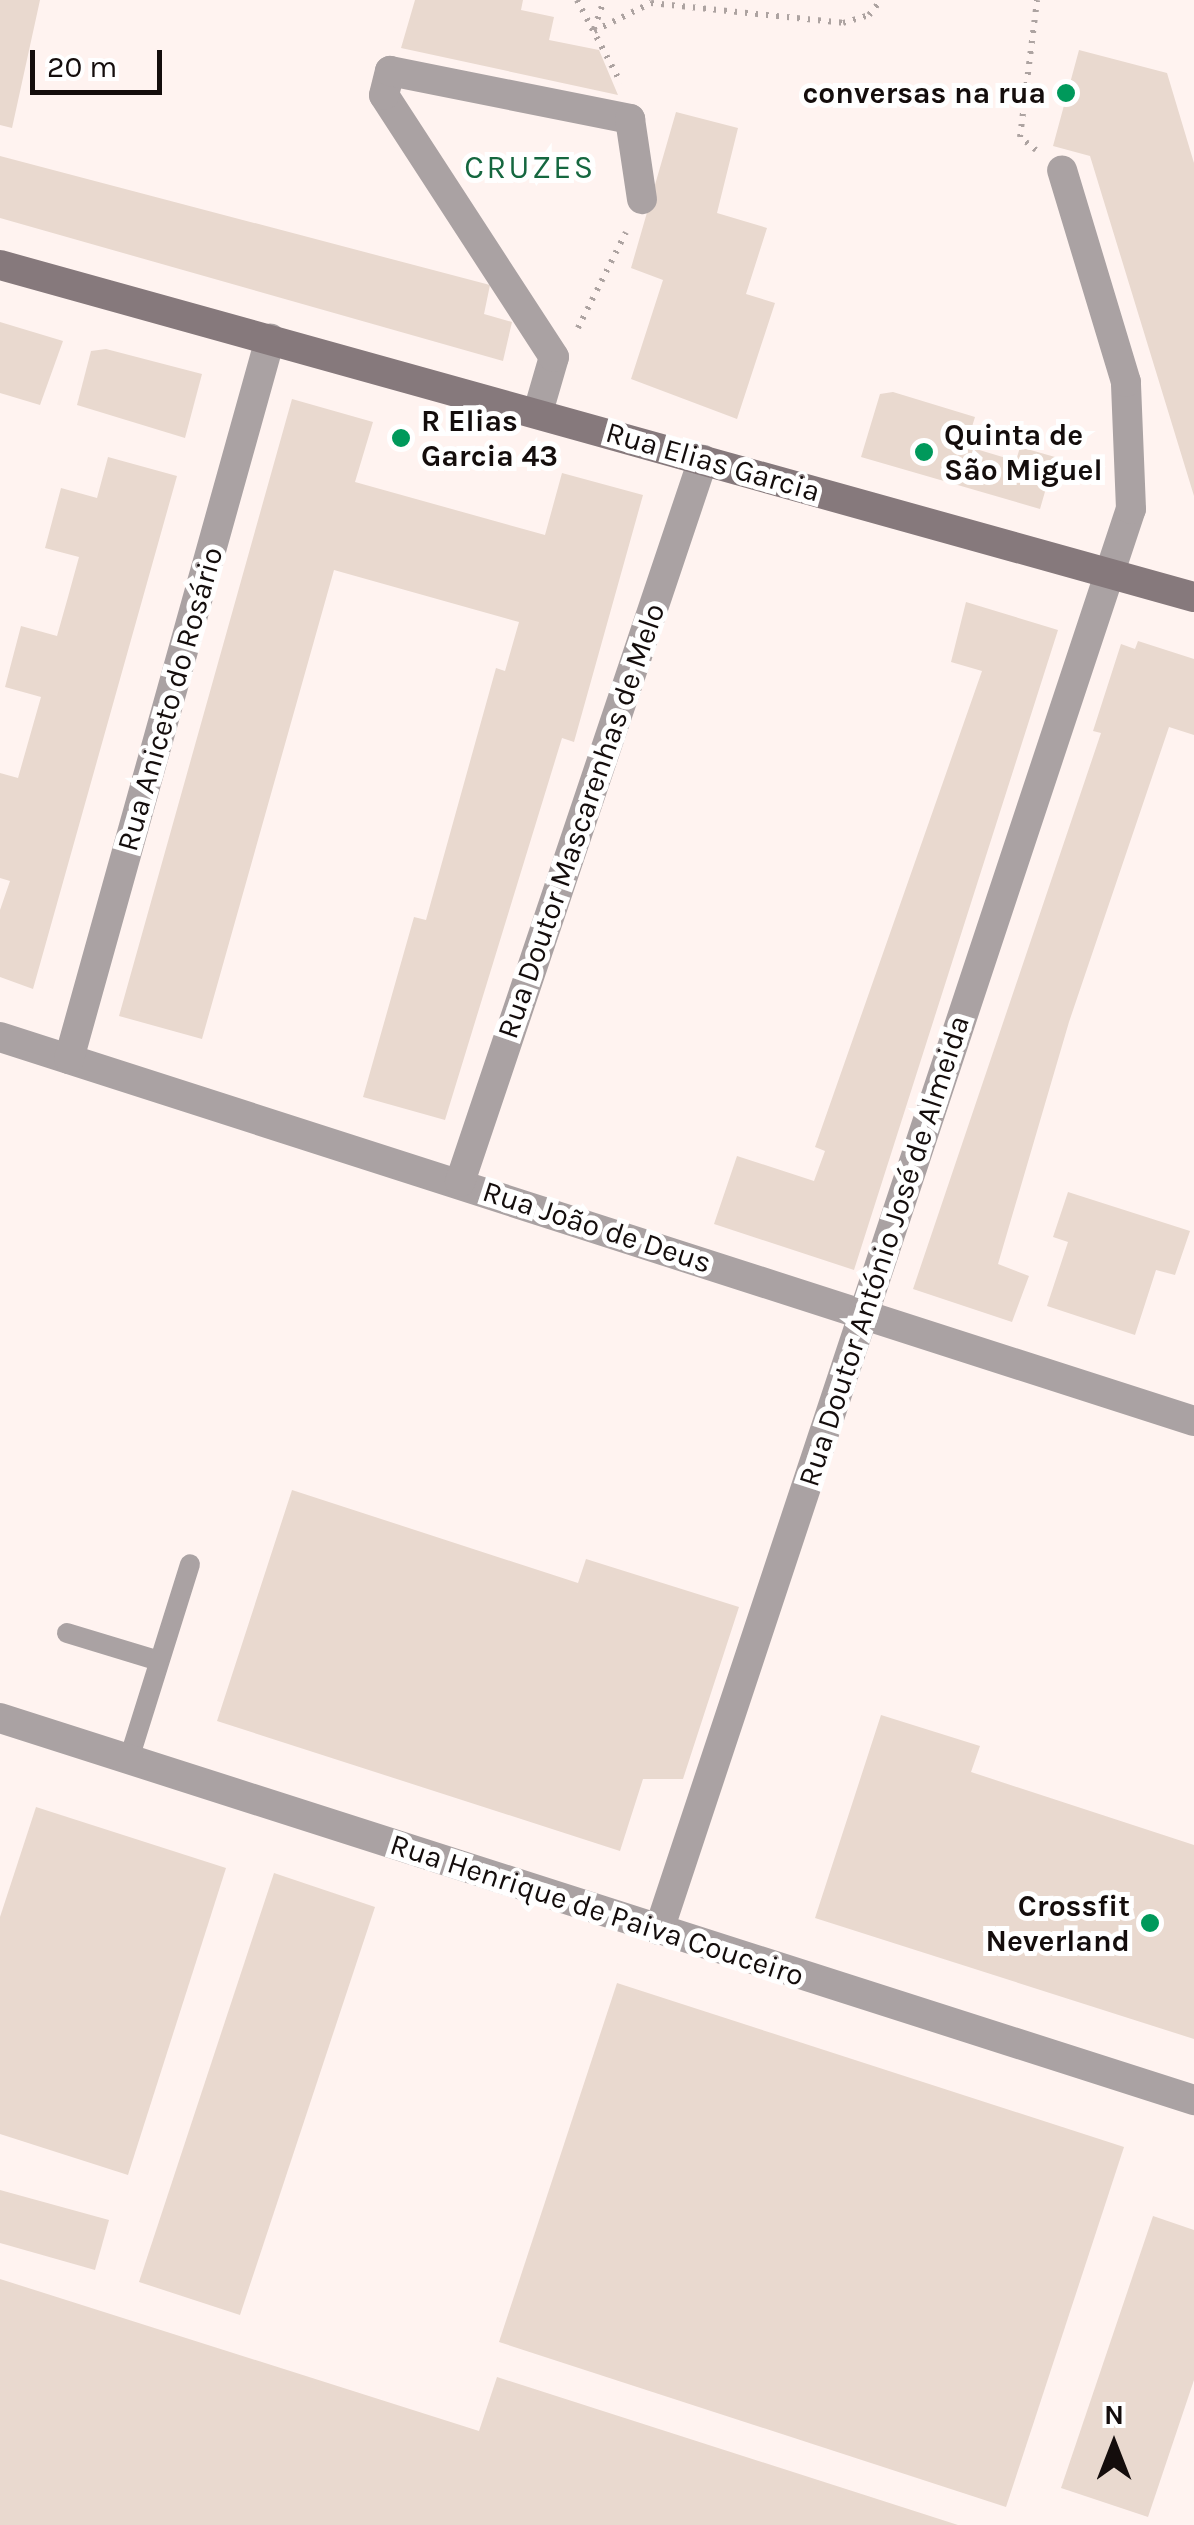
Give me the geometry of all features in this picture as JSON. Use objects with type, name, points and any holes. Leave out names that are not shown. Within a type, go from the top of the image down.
[{"type":"main road","name":"Rua Elias Garcia","points":[[0,265],[1194,597]]},
{"type":"street","points":[[538,412],[554,357],[384,95],[390,72],[630,119],[642,199]]},
{"type":"street","name":"Rua Doutor António José de Almeida","points":[[659,1930],[1112,574],[1134,484],[1126,382],[1062,170]]},
{"type":"street","name":"Rua Aniceto do Rosário","points":[[69,1060],[270,338]]},
{"type":"street","name":"Rua Doutor Mascarenhas de Melo","points":[[460,1182],[703,460]]},
{"type":"street","name":"Rua João de Deus","points":[[0,1037],[1194,1420]]},
{"type":"street","name":"Rua Henrique de Paiva Couceiro","points":[[0,1718],[1194,2100]]},
{"type":"lane","points":[[129,1759],[190,1564]]},
{"type":"lane","points":[[67,1633],[159,1662]]},
{"type":"path","points":[[577,0],[619,76],[630,119]]},
{"type":"path","points":[[594,30],[604,0]]},
{"type":"path","points":[[594,30],[651,3],[843,23],[856,22],[881,0]]},
{"type":"path","points":[[1036,0],[1020,137],[1062,170]]},
{"type":"path","points":[[554,357],[568,347],[642,199]]},
{"type":"building","points":[[0,0],[40,0],[12,128],[0,125]]},
{"type":"building","points":[[415,0],[523,0],[521,10],[554,17],[549,40],[599,50],[618,95],[401,48]]},
{"type":"building","points":[[1079,50],[1167,73],[1194,163],[1194,496],[1090,156],[1053,146]]},
{"type":"building","points":[[676,112],[738,128],[717,213],[767,228],[746,294],[775,303],[737,419],[631,379],[663,280],[631,268]]},
{"type":"building","points":[[0,156],[490,285],[484,314],[512,322],[503,361],[0,218]]},
{"type":"building","points":[[0,322],[63,341],[40,405],[0,393]]},
{"type":"building","points":[[106,349],[202,374],[185,438],[77,405],[91,351]]},
{"type":"building","name":"Quinta de São Miguel","points":[[893,392],[975,417],[966,446],[1016,461],[1020,447],[1055,457],[1040,509],[861,457],[880,394]]},
{"type":"building","points":[[292,399],[373,422],[355,482],[545,535],[562,473],[643,495],[574,742],[562,738],[445,1120],[363,1097],[414,917],[426,920],[496,668],[505,671],[519,622],[334,570],[202,1039],[119,1016]]},
{"type":"building","points":[[108,457],[177,476],[33,989],[0,977],[0,910],[10,881],[0,878],[0,773],[18,778],[41,697],[5,687],[21,626],[57,636],[68,597],[79,557],[45,548],[61,488],[97,498]]},
{"type":"building","points":[[966,602],[1058,630],[854,1270],[714,1224],[737,1156],[814,1181],[825,1151],[815,1147],[982,671],[951,662]]},
{"type":"building","points":[[1138,641],[1194,659],[1194,735],[1169,727],[1069,1022],[998,1264],[1029,1276],[1012,1322],[913,1289],[1101,733],[1093,731],[1121,644],[1135,649]]},
{"type":"building","points":[[1068,1192],[1190,1231],[1175,1275],[1156,1270],[1135,1335],[1047,1306],[1068,1242],[1053,1237]]},
{"type":"building","points":[[292,1490],[578,1583],[586,1559],[739,1607],[683,1779],[643,1779],[620,1851],[217,1721]]},
{"type":"building","points":[[881,1715],[980,1746],[971,1772],[1194,1845],[1194,2039],[815,1918]]},
{"type":"building","points":[[36,1807],[226,1868],[128,2175],[0,2134],[0,1917]]},
{"type":"building","points":[[274,1873],[375,1907],[240,2315],[139,2282]]},
{"type":"building","points":[[617,1983],[1124,2147],[1006,2507],[499,2342]]},
{"type":"building","points":[[0,2190],[109,2220],[95,2270],[0,2243]]},
{"type":"building","points":[[1153,2216],[1194,2230],[1194,2380],[1148,2517],[1061,2488]]},
{"type":"building","points":[[0,2279],[479,2431],[497,2377],[958,2525],[0,2525]]},
{"type":"place","name":"conversas na rua","points":[[1066,93]]},
{"type":"place","name":"R Elias Garcia 43","points":[[401,438]]},
{"type":"place","name":"Quinta de São Miguel","points":[[924,452]]},
{"type":"place","name":"Crossfit Neverland","points":[[1150,1923]]},
{"type":"district","name":"CRUZES","points":[[530,168]]}]
